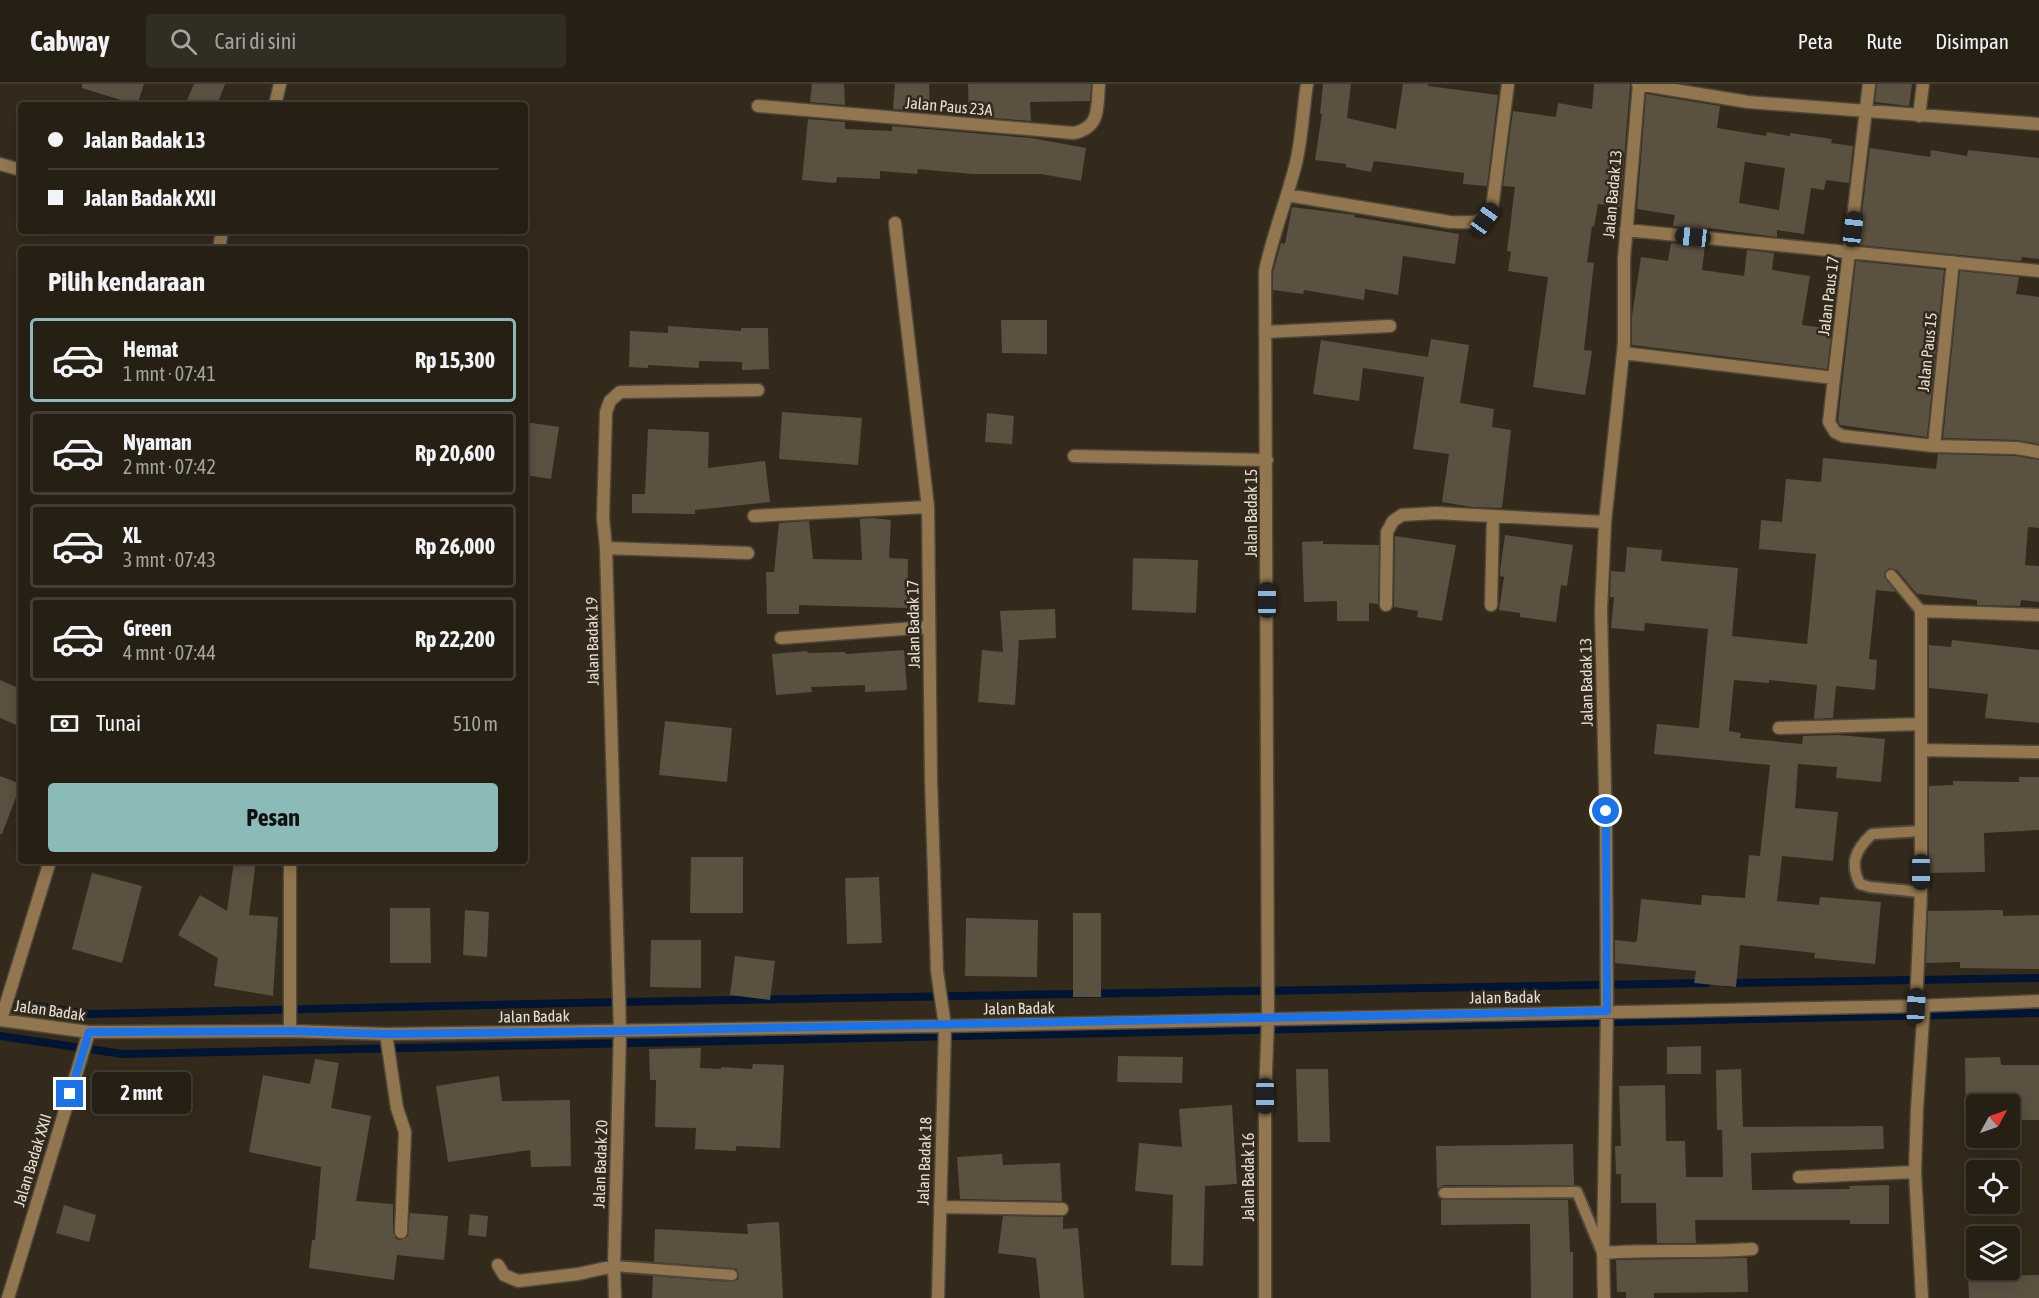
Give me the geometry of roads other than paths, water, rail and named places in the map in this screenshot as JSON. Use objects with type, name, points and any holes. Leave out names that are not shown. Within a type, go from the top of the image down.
[{"type":"street","points":[[276,102],[280,84]]},
{"type":"street","name":"Jalan Paus 23A","points":[[758,106],[1074,133],[1085,131],[1096,118],[1099,84]]},
{"type":"street","name":"Jalan Badak 15","points":[[1268,1019],[1265,271],[1296,160],[1307,84]]},
{"type":"street","points":[[1287,195],[1450,222],[1476,222],[1485,219],[1492,209],[1508,84]]},
{"type":"street","points":[[1638,84],[1748,102],[2039,124]]},
{"type":"street","name":"Jalan Badak 13","points":[[1604,1298],[1607,1011],[1606,822],[1601,610],[1605,522],[1623,348],[1626,230],[1638,84]]},
{"type":"street","name":"Jalan Paus 17","points":[[1869,84],[1829,422],[1835,432],[1843,436],[1934,446]]},
{"type":"street","points":[[1919,116],[1923,84]]},
{"type":"street","points":[[0,164],[18,169]]},
{"type":"street","name":"Jalan Badak 17","points":[[895,223],[928,507],[937,971],[945,1026]]},
{"type":"street","points":[[1626,230],[2039,271]]},
{"type":"street","name":"Jalan Paus 15","points":[[1934,446],[1953,262]]},
{"type":"street","points":[[1266,332],[1390,326]]},
{"type":"street","points":[[1623,348],[1834,378]]},
{"type":"street","name":"Jalan Badak 19","points":[[620,1031],[606,548],[603,518],[606,412],[610,401],[620,392],[758,390]]},
{"type":"street","points":[[1934,446],[2017,448],[2039,452]]},
{"type":"street","points":[[1074,456],[1267,460]]},
{"type":"street","points":[[754,516],[928,507]]},
{"type":"street","points":[[1386,605],[1386,532],[1393,521],[1402,515],[1436,513],[1605,522]]},
{"type":"street","points":[[1491,605],[1493,516]]},
{"type":"street","points":[[606,548],[748,553]]},
{"type":"street","points":[[1922,1298],[1915,1172],[1922,892],[1921,611],[2039,615]]},
{"type":"street","points":[[781,638],[929,627]]},
{"type":"street","points":[[1779,728],[1921,724]]},
{"type":"street","points":[[1921,750],[2039,752]]},
{"type":"street","points":[[0,1020],[49,864]]},
{"type":"street","points":[[290,864],[291,1031]]},
{"type":"street","name":"Jalan Badak","points":[[0,1020],[89,1032],[291,1031],[386,1034],[945,1026],[2039,1001]]},
{"type":"street","name":"Jalan Badak 16","points":[[1265,1298],[1265,1096],[1268,1019]]},
{"type":"street","name":"Jalan Badak 18","points":[[938,1298],[945,1026]]},
{"type":"street","name":"Jalan Badak 20","points":[[615,1298],[620,1031]]},
{"type":"street","name":"Jalan Badak XXII","points":[[8,1298],[89,1032]]},
{"type":"street","points":[[386,1034],[398,1108],[405,1132],[401,1232]]},
{"type":"street","points":[[1798,1177],[1915,1172]]},
{"type":"street","points":[[940,1207],[1062,1209]]},
{"type":"street","points":[[1603,1253],[1644,1250],[1720,1252],[1752,1249]]},
{"type":"street","points":[[498,1265],[504,1275],[518,1281],[578,1274],[614,1266]]},
{"type":"lane","points":[[1891,575],[1921,611]]},
{"type":"lane","points":[[1921,831],[1872,834],[1855,855],[1855,875],[1860,884],[1870,887],[1922,892]]},
{"type":"lane","points":[[1444,1193],[1577,1192],[1603,1253]]},
{"type":"lane","points":[[614,1266],[732,1275]]},
{"type":"waterway","points":[[1728,983],[2039,978]]},
{"type":"waterway","points":[[0,1001],[90,1014],[619,1002],[1707,983]]},
{"type":"waterway","points":[[0,1036],[123,1054],[2039,1013]]}]
